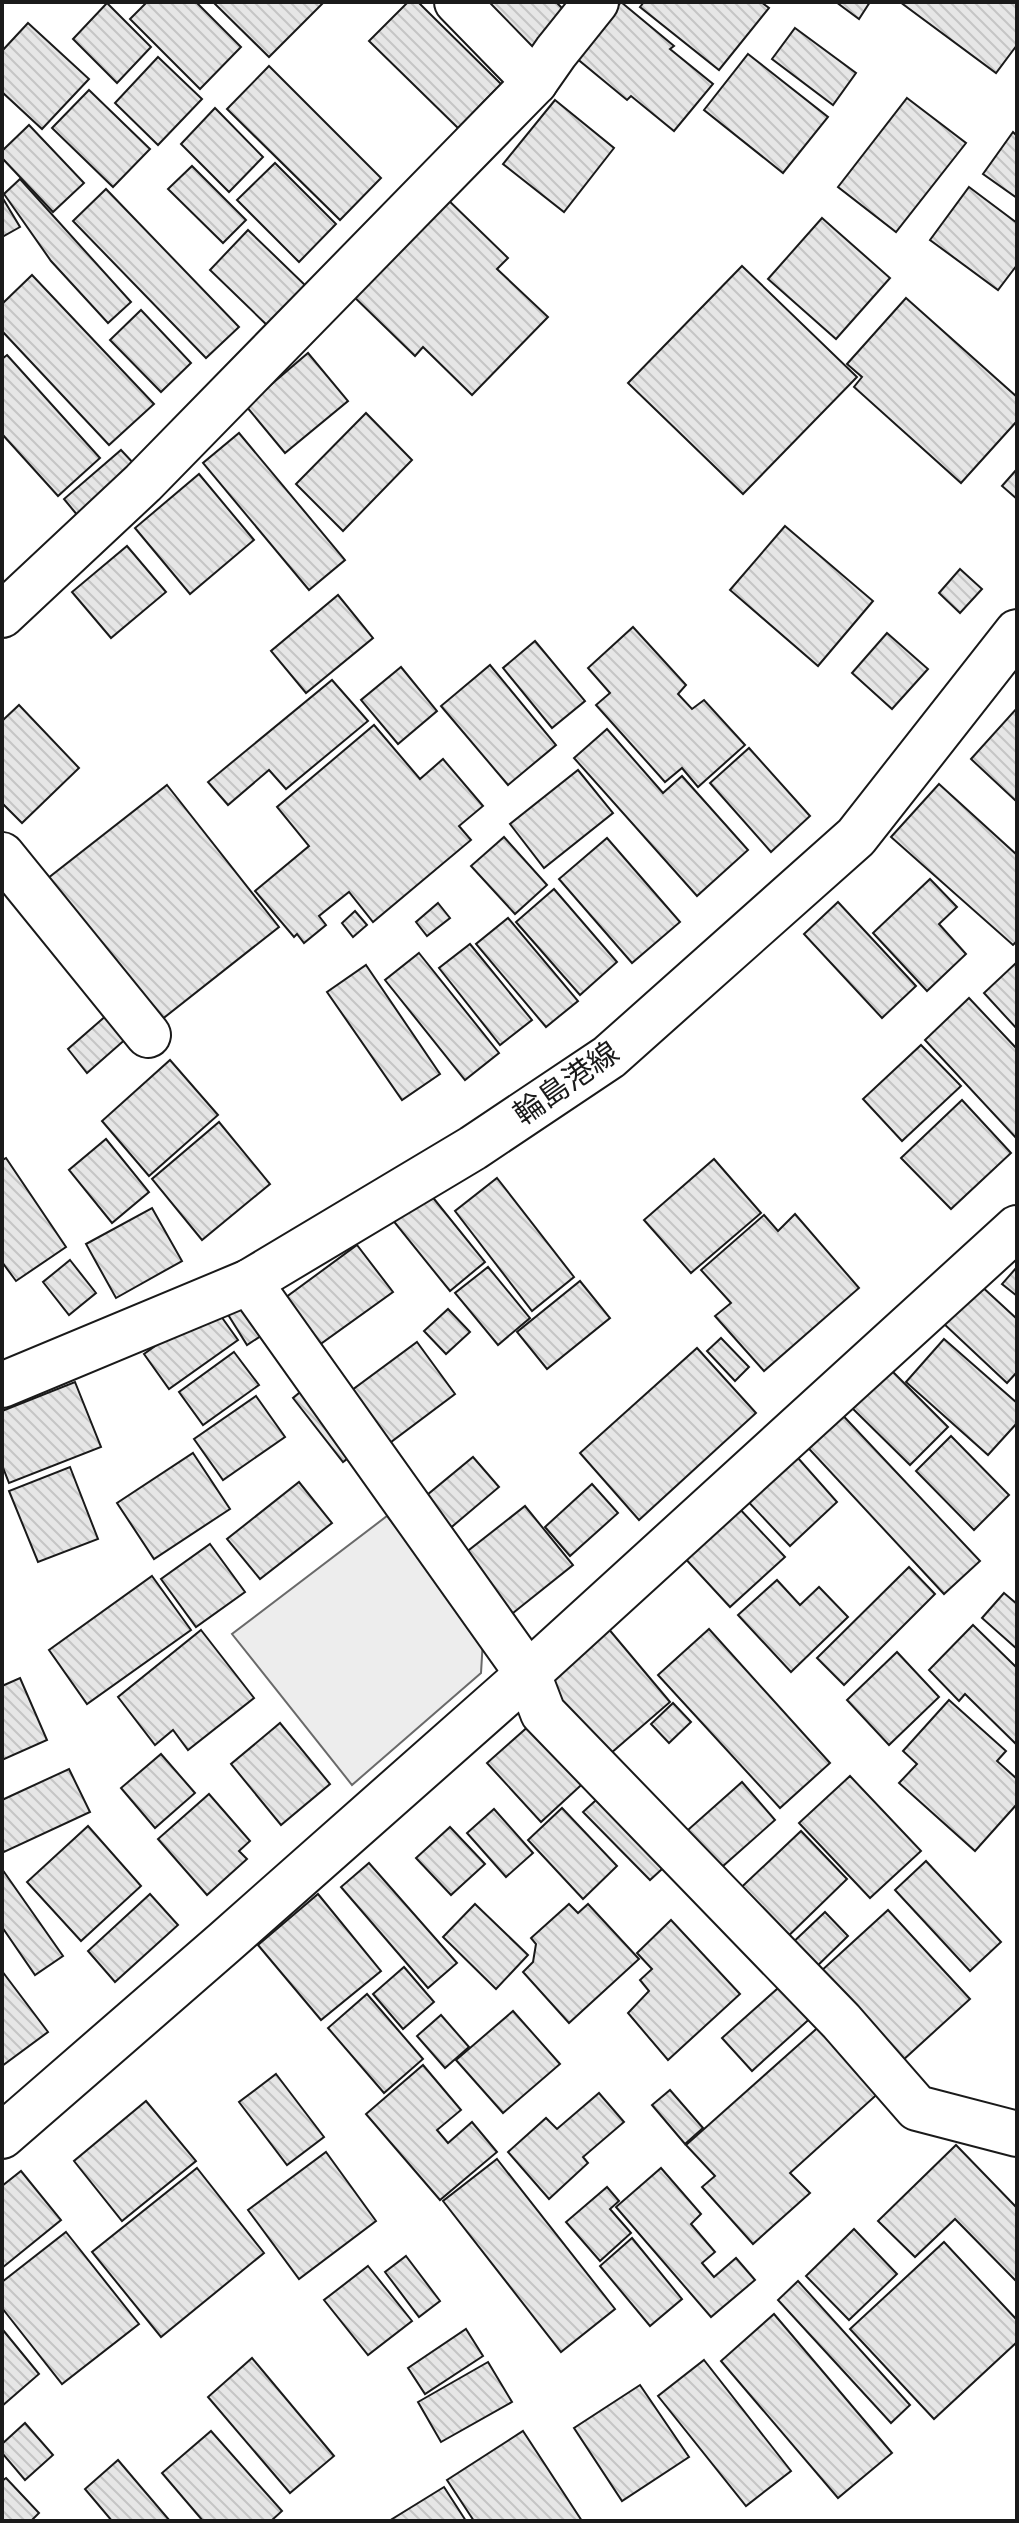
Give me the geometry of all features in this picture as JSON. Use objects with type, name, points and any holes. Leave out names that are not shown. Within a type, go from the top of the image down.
[{"type":"street","points":[[457,2],[535,82]]},
{"type":"street","points":[[2,615],[143,483],[535,82],[596,2]]},
{"type":"street","name":"輪島港線","points":[[2,1385],[249,1282],[473,1148],[609,1057],[856,837],[1017,632]]},
{"type":"street","points":[[2,855],[148,1035]]},
{"type":"street","points":[[2,2136],[528,1674],[1017,1228]]},
{"type":"street","points":[[249,1282],[528,1674],[543,1713],[841,2021],[917,2108],[1017,2134]]},
{"type":"shaded area","points":[[387,1516],[483,1639],[481,1673],[352,1785],[232,1634]]},
{"type":"building","points":[[147,2],[196,2],[241,47],[200,89],[130,19]]},
{"type":"building","points":[[213,2],[324,2],[269,57]]},
{"type":"building","points":[[408,2],[418,2],[501,84],[458,128],[369,41]]},
{"type":"building","points":[[478,2],[556,2],[568,14],[529,53]]},
{"type":"building","points":[[621,2],[674,46],[670,49],[713,84],[674,131],[631,96],[627,100],[575,57]]},
{"type":"building","points":[[644,2],[761,2],[769,8],[719,70],[640,7]]},
{"type":"building","points":[[836,2],[870,2],[859,19]]},
{"type":"building","points":[[900,2],[1017,2],[1017,45],[996,73]]},
{"type":"building","points":[[107,3],[151,47],[117,83],[73,39]]},
{"type":"building","points":[[28,23],[89,79],[42,129],[2,92],[2,51]]},
{"type":"building","points":[[795,28],[856,73],[833,105],[772,59]]},
{"type":"building","points":[[748,54],[828,117],[783,173],[704,110]]},
{"type":"building","points":[[158,57],[202,99],[158,145],[115,103]]},
{"type":"building","points":[[269,66],[381,178],[340,220],[227,109]]},
{"type":"building","points":[[89,90],[150,149],[113,187],[52,128]]},
{"type":"building","points":[[907,98],[966,143],[896,232],[838,187]]},
{"type":"building","points":[[555,100],[614,148],[564,212],[503,164]]},
{"type":"building","points":[[215,108],[263,157],[229,192],[181,144]]},
{"type":"building","points":[[29,125],[84,183],[53,212],[2,158],[2,151]]},
{"type":"building","points":[[1013,132],[1017,136],[1017,198],[983,174]]},
{"type":"building","points":[[275,163],[336,224],[299,262],[237,200]]},
{"type":"building","points":[[192,166],[246,220],[223,243],[168,189]]},
{"type":"building","points":[[20,179],[131,302],[108,323],[51,261],[4,194]]},
{"type":"building","points":[[969,187],[1017,223],[1017,265],[998,290],[930,240]]},
{"type":"building","points":[[106,189],[239,327],[206,358],[73,221]]},
{"type":"building","points":[[443,195],[508,258],[497,269],[548,317],[472,395],[423,347],[415,356],[348,291]]},
{"type":"building","points":[[2,197],[20,227],[2,237]]},
{"type":"building","points":[[822,218],[890,278],[836,339],[768,279]]},
{"type":"building","points":[[248,230],[308,288],[270,328],[210,270]]},
{"type":"building","points":[[742,266],[857,377],[743,494],[628,383]]},
{"type":"building","points":[[32,275],[154,404],[109,445],[2,331],[2,304]]},
{"type":"building","points":[[906,298],[1017,397],[1017,421],[961,483],[854,387],[862,377],[847,364]]},
{"type":"building","points":[[141,310],[191,363],[161,392],[110,340]]},
{"type":"building","points":[[308,353],[348,401],[285,453],[246,406]]},
{"type":"building","points":[[7,355],[100,458],[58,496],[2,434],[2,359]]},
{"type":"building","points":[[366,413],[412,460],[343,531],[296,484]]},
{"type":"building","points":[[239,433],[345,560],[309,590],[203,463]]},
{"type":"building","points":[[121,450],[136,466],[78,516],[64,499]]},
{"type":"building","points":[[1017,469],[1017,499],[1002,486]]},
{"type":"building","points":[[199,474],[254,540],[190,594],[135,528]]},
{"type":"building","points":[[785,526],[873,601],[818,666],[730,590]]},
{"type":"building","points":[[127,546],[166,592],[111,638],[72,592]]},
{"type":"building","points":[[960,569],[982,589],[960,613],[939,593]]},
{"type":"building","points":[[338,595],[373,638],[306,693],[271,651]]},
{"type":"building","points":[[633,627],[686,685],[678,694],[692,709],[704,700],[745,745],[698,787],[682,768],[665,782],[596,705],[610,693],[588,668]]},
{"type":"building","points":[[887,633],[928,669],[892,709],[852,673]]},
{"type":"building","points":[[535,641],[585,701],[552,728],[503,668]]},
{"type":"building","points":[[490,665],[556,745],[508,785],[441,706]]},
{"type":"building","points":[[401,667],[437,711],[398,744],[361,700]]},
{"type":"building","points":[[332,680],[368,721],[286,789],[269,770],[228,805],[208,782]]},
{"type":"building","points":[[19,705],[79,768],[22,823],[2,803],[2,721]]},
{"type":"building","points":[[1017,708],[1017,802],[971,759]]},
{"type":"building","points":[[374,725],[420,779],[443,759],[483,806],[459,826],[471,840],[373,922],[349,892],[319,916],[326,925],[304,943],[297,934],[294,937],[255,891],[309,846],[277,807]]},
{"type":"building","points":[[607,729],[663,793],[682,776],[748,850],[697,896],[574,758]]},
{"type":"building","points":[[749,748],[810,816],[771,852],[710,783]]},
{"type":"building","points":[[578,770],[613,813],[544,868],[510,824]]},
{"type":"building","points":[[939,784],[1017,855],[1017,941],[1013,945],[891,837]]},
{"type":"building","points":[[167,785],[279,927],[151,1028],[38,886]]},
{"type":"building","points":[[504,837],[547,885],[515,914],[471,866]]},
{"type":"building","points":[[607,838],[680,922],[632,963],[559,879]]},
{"type":"building","points":[[930,879],[957,907],[939,924],[966,954],[927,991],[873,933]]},
{"type":"building","points":[[554,889],[617,962],[580,995],[516,922]]},
{"type":"building","points":[[838,902],[916,986],[882,1018],[804,934]]},
{"type":"building","points":[[438,903],[450,918],[427,936],[416,922]]},
{"type":"building","points":[[355,911],[367,925],[353,937],[342,923]]},
{"type":"building","points":[[508,918],[578,1001],[546,1027],[476,944]]},
{"type":"building","points":[[470,944],[532,1020],[500,1045],[439,968]]},
{"type":"building","points":[[419,953],[499,1053],[465,1080],[385,980]]},
{"type":"building","points":[[1017,962],[1017,1029],[984,993]]},
{"type":"building","points":[[366,965],[440,1074],[402,1100],[327,992]]},
{"type":"building","points":[[969,998],[1017,1049],[1017,1139],[925,1040]]},
{"type":"building","points":[[116,1007],[136,1030],[87,1073],[68,1049]]},
{"type":"building","points":[[921,1045],[961,1086],[902,1141],[863,1099]]},
{"type":"building","points":[[170,1060],[218,1115],[149,1176],[102,1121]]},
{"type":"building","points":[[962,1100],[1011,1153],[951,1209],[901,1158]]},
{"type":"building","points":[[219,1122],[270,1184],[202,1240],[152,1179]]},
{"type":"building","points":[[106,1139],[149,1192],[112,1223],[69,1170]]},
{"type":"building","points":[[6,1158],[66,1247],[16,1281],[2,1262],[2,1160]]},
{"type":"building","points":[[714,1159],[761,1213],[691,1273],[644,1220]]},
{"type":"building","points":[[497,1178],[574,1277],[532,1311],[455,1211]]},
{"type":"building","points":[[426,1189],[485,1262],[450,1291],[391,1218]]},
{"type":"building","points":[[152,1208],[182,1261],[116,1298],[86,1244]]},
{"type":"building","points":[[795,1214],[859,1288],[764,1371],[715,1316],[731,1303],[701,1270],[764,1215],[778,1231]]},
{"type":"building","points":[[357,1245],[393,1292],[308,1353],[274,1306]]},
{"type":"building","points":[[70,1260],[96,1293],[69,1315],[43,1282]]},
{"type":"building","points":[[488,1267],[530,1318],[498,1345],[455,1293]]},
{"type":"building","points":[[1017,1267],[1017,1296],[1002,1284]]},
{"type":"building","points":[[580,1281],[610,1318],[547,1369],[517,1332]]},
{"type":"building","points":[[979,1284],[1017,1319],[1017,1372],[1007,1383],[943,1323]]},
{"type":"building","points":[[238,1294],[264,1334],[247,1345],[222,1305]]},
{"type":"building","points":[[213,1305],[238,1340],[169,1389],[144,1354]]},
{"type":"building","points":[[448,1309],[470,1332],[446,1354],[424,1331]]},
{"type":"building","points":[[721,1338],[749,1367],[735,1381],[707,1351]]},
{"type":"building","points":[[944,1339],[1017,1403],[1017,1423],[988,1455],[906,1382]]},
{"type":"building","points":[[417,1342],[455,1394],[383,1448],[344,1396]]},
{"type":"building","points":[[697,1348],[756,1413],[639,1520],[580,1453]]},
{"type":"building","points":[[234,1352],[259,1385],[203,1425],[179,1392]]},
{"type":"building","points":[[887,1366],[948,1427],[910,1465],[848,1404]]},
{"type":"building","points":[[75,1382],[101,1447],[9,1483],[2,1465],[2,1411]]},
{"type":"building","points":[[310,1384],[360,1449],[343,1462],[293,1398]]},
{"type":"building","points":[[256,1396],[285,1437],[223,1480],[194,1439]]},
{"type":"building","points":[[834,1406],[980,1561],[944,1594],[799,1438]]},
{"type":"building","points":[[951,1436],[1009,1495],[974,1530],[916,1471]]},
{"type":"building","points":[[790,1449],[837,1502],[790,1546],[741,1494]]},
{"type":"building","points":[[193,1453],[230,1509],[154,1559],[117,1503]]},
{"type":"building","points":[[473,1457],[499,1487],[441,1536],[415,1505]]},
{"type":"building","points":[[70,1467],[98,1539],[38,1562],[9,1491]]},
{"type":"building","points":[[299,1482],[332,1523],[260,1579],[227,1539]]},
{"type":"building","points":[[592,1484],[618,1513],[570,1556],[545,1527]]},
{"type":"building","points":[[736,1505],[785,1557],[730,1607],[682,1555]]},
{"type":"building","points":[[525,1506],[573,1565],[503,1621],[455,1561]]},
{"type":"building","points":[[210,1544],[245,1592],[196,1627],[161,1579]]},
{"type":"building","points":[[909,1567],[935,1594],[844,1685],[817,1658]]},
{"type":"building","points":[[152,1576],[191,1630],[87,1704],[49,1650]]},
{"type":"building","points":[[777,1580],[800,1605],[819,1587],[848,1617],[791,1672],[738,1615]]},
{"type":"building","points":[[1004,1593],[1017,1604],[1017,1649],[982,1618]]},
{"type":"building","points":[[973,1625],[1017,1668],[1017,1745],[965,1694],[959,1701],[929,1670]]},
{"type":"building","points":[[607,1627],[670,1702],[603,1760],[539,1685]]},
{"type":"building","points":[[709,1629],[830,1763],[780,1808],[658,1675]]},
{"type":"building","points":[[201,1630],[254,1698],[188,1750],[173,1730],[155,1745],[118,1697]]},
{"type":"building","points":[[897,1652],[939,1697],[889,1745],[847,1700]]},
{"type":"building","points":[[20,1678],[47,1740],[2,1760],[2,1686]]},
{"type":"building","points":[[949,1700],[1006,1751],[997,1761],[1017,1779],[1017,1804],[975,1851],[899,1783],[917,1764],[903,1751]]},
{"type":"building","points":[[673,1703],[691,1722],[669,1743],[651,1724]]},
{"type":"building","points":[[539,1717],[591,1776],[541,1822],[487,1763]]},
{"type":"building","points":[[280,1723],[330,1784],[281,1825],[231,1764]]},
{"type":"building","points":[[161,1754],[195,1793],[155,1828],[121,1788]]},
{"type":"building","points":[[69,1769],[90,1812],[4,1852],[2,1800]]},
{"type":"building","points":[[850,1776],[921,1851],[870,1898],[799,1823]]},
{"type":"building","points":[[742,1782],[775,1820],[714,1874],[680,1837]]},
{"type":"building","points":[[606,1791],[673,1859],[650,1880],[583,1812]]},
{"type":"building","points":[[209,1794],[250,1841],[239,1851],[247,1859],[207,1895],[158,1839]]},
{"type":"building","points":[[562,1808],[617,1866],[583,1899],[528,1840]]},
{"type":"building","points":[[494,1809],[533,1853],[506,1877],[467,1833]]},
{"type":"building","points":[[88,1826],[141,1886],[81,1941],[27,1882]]},
{"type":"building","points":[[450,1827],[485,1864],[451,1895],[416,1858]]},
{"type":"building","points":[[801,1831],[847,1879],[777,1947],[731,1897]]},
{"type":"building","points":[[926,1861],[1001,1942],[970,1971],[895,1890]]},
{"type":"building","points":[[369,1863],[457,1963],[428,1988],[341,1887]]},
{"type":"building","points":[[2,1869],[63,1956],[35,1975],[2,1927]]},
{"type":"building","points":[[150,1894],[178,1925],[115,1982],[88,1951]]},
{"type":"building","points":[[318,1894],[381,1971],[321,2020],[258,1945]]},
{"type":"building","points":[[475,1904],[528,1955],[496,1989],[443,1937]]},
{"type":"building","points":[[569,1904],[578,1913],[588,1904],[639,1959],[569,2023],[523,1972],[533,1962],[536,1944],[531,1938]]},
{"type":"building","points":[[888,1910],[970,1999],[902,2061],[820,1972]]},
{"type":"building","points":[[825,1912],[848,1936],[811,1972],[787,1948]]},
{"type":"building","points":[[671,1920],[740,1994],[668,2060],[628,2013],[649,1991],[640,1980],[652,1969],[637,1953]]},
{"type":"building","points":[[404,1967],[434,2002],[403,2029],[373,1994]]},
{"type":"building","points":[[2,1971],[48,2032],[2,2066]]},
{"type":"building","points":[[786,1981],[815,2014],[752,2071],[722,2038]]},
{"type":"building","points":[[367,1994],[423,2059],[384,2093],[328,2028]]},
{"type":"building","points":[[513,2011],[560,2064],[503,2113],[456,2060]]},
{"type":"building","points":[[441,2015],[469,2047],[445,2068],[417,2036]]},
{"type":"building","points":[[823,2023],[883,2089],[790,2173],[810,2193],[753,2244],[702,2187],[715,2176],[686,2145]]},
{"type":"building","points":[[423,2065],[461,2110],[437,2130],[448,2143],[472,2122],[497,2152],[440,2200],[366,2114]]},
{"type":"building","points":[[276,2074],[324,2137],[287,2165],[239,2102]]},
{"type":"building","points":[[670,2090],[703,2128],[685,2144],[652,2105]]},
{"type":"building","points":[[599,2093],[624,2122],[583,2157],[588,2163],[549,2199],[508,2152],[546,2118],[557,2129]]},
{"type":"building","points":[[146,2101],[196,2161],[122,2221],[74,2161]]},
{"type":"building","points":[[956,2145],[1017,2208],[1017,2282],[955,2219],[915,2257],[878,2221]]},
{"type":"building","points":[[326,2152],[376,2221],[299,2279],[248,2210]]},
{"type":"building","points":[[497,2159],[615,2309],[561,2352],[443,2201]]},
{"type":"building","points":[[197,2168],[264,2253],[161,2337],[92,2252]]},
{"type":"building","points":[[661,2168],[701,2214],[691,2224],[715,2252],[702,2263],[714,2277],[736,2258],[755,2280],[711,2317],[616,2207]]},
{"type":"building","points":[[21,2171],[61,2220],[2,2268],[2,2186]]},
{"type":"building","points":[[607,2187],[619,2201],[610,2209],[631,2233],[600,2261],[566,2222]]},
{"type":"building","points":[[854,2229],[897,2274],[849,2320],[806,2276]]},
{"type":"building","points":[[66,2232],[139,2324],[62,2384],[2,2308],[2,2282]]},
{"type":"building","points":[[632,2238],[682,2299],[650,2326],[600,2266]]},
{"type":"building","points":[[944,2242],[1017,2320],[1017,2342],[934,2419],[850,2329]]},
{"type":"building","points":[[406,2256],[440,2301],[419,2317],[385,2272]]},
{"type":"building","points":[[368,2266],[412,2321],[368,2355],[324,2300]]},
{"type":"building","points":[[798,2281],[910,2405],[891,2423],[778,2300]]},
{"type":"building","points":[[774,2314],[892,2453],[838,2498],[721,2361]]},
{"type":"building","points":[[466,2329],[483,2356],[425,2394],[408,2368]]},
{"type":"building","points":[[2,2332],[39,2374],[2,2406]]},
{"type":"building","points":[[252,2358],[334,2456],[290,2493],[208,2397]]},
{"type":"building","points":[[704,2360],[791,2471],[746,2506],[658,2396]]},
{"type":"building","points":[[488,2362],[512,2402],[441,2442],[418,2402]]},
{"type":"building","points":[[640,2385],[689,2457],[622,2501],[574,2428]]},
{"type":"building","points":[[25,2423],[53,2455],[25,2480],[2,2453],[2,2444]]},
{"type":"building","points":[[211,2431],[282,2511],[271,2521],[203,2521],[162,2473]]},
{"type":"building","points":[[523,2431],[582,2521],[474,2521],[447,2480]]},
{"type":"building","points":[[118,2460],[170,2521],[112,2521],[85,2489]]},
{"type":"building","points":[[6,2478],[39,2513],[31,2521],[2,2521],[2,2481]]},
{"type":"building","points":[[444,2487],[466,2521],[389,2521]]}]
